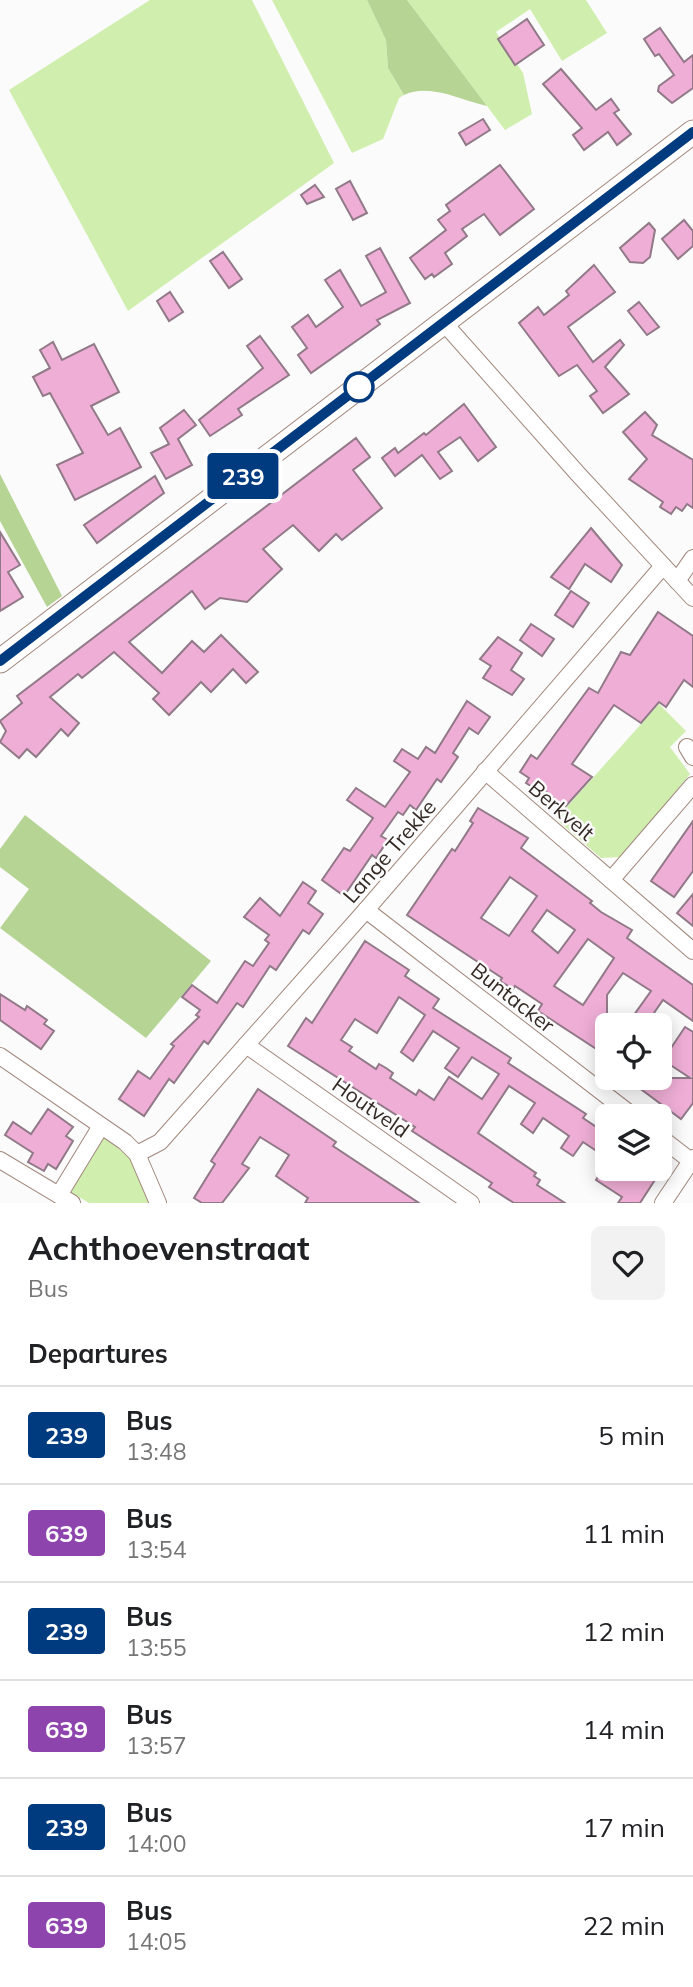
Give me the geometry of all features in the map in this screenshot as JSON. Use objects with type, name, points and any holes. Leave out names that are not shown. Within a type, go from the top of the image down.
[{"type":"street","points":[[0,661],[693,132]]},
{"type":"street","points":[[444,323],[693,598]]},
{"type":"street","points":[[677,581],[693,558]]},
{"type":"street","name":"Lange Trekke","points":[[137,1154],[160,1142],[366,910],[663,566]]},
{"type":"street","name":"Berkvelt","points":[[485,771],[693,951]]},
{"type":"street","points":[[611,880],[693,785]]},
{"type":"street","name":"Buntacker","points":[[366,910],[618,1104]]},
{"type":"street","name":"Houtveld","points":[[246,1045],[471,1203]]},
{"type":"street","points":[[0,1056],[137,1154],[158,1203]]},
{"type":"street","points":[[0,1160],[65,1199],[101,1126]]},
{"type":"street","points":[[663,1203],[692,1159],[672,1145]]},
{"type":"green space","points":[[150,0],[252,0],[334,163],[128,311],[9,90]]},
{"type":"green space","points":[[272,0],[367,0],[386,40],[388,68],[404,95],[399,98],[383,139],[352,153]]},
{"type":"green space","points":[[367,0],[407,0],[487,106],[435,92],[404,95],[388,68],[386,40]]},
{"type":"green space","points":[[407,0],[586,0],[607,33],[562,61],[530,9],[496,32],[523,73],[532,114],[505,130]]},
{"type":"green space","points":[[0,474],[62,596],[47,607],[0,521]]},
{"type":"green space","points":[[659,704],[686,731],[670,747],[690,774],[621,857],[601,858],[556,819]]},
{"type":"green space","points":[[25,815],[211,961],[146,1038],[0,928],[29,889],[0,867],[0,849]]},
{"type":"green space","points":[[103,1136],[130,1158],[150,1203],[89,1203],[69,1191]]},
{"type":"building","points":[[527,19],[544,45],[515,65],[498,39]]},
{"type":"building","points":[[660,28],[684,62],[693,55],[693,88],[672,103],[658,91],[659,86],[674,75],[659,54],[655,56],[644,39]]},
{"type":"building","points":[[561,69],[596,110],[611,99],[619,110],[614,113],[631,134],[617,145],[608,132],[584,150],[573,135],[582,128],[543,84]]},
{"type":"building","points":[[483,119],[490,130],[466,145],[459,133]]},
{"type":"building","points":[[500,165],[534,209],[500,235],[484,214],[462,229],[467,236],[445,253],[452,264],[434,277],[432,274],[425,279],[410,258],[446,230],[438,220],[450,211],[446,205]]},
{"type":"building","points":[[350,181],[367,213],[353,220],[336,189]]},
{"type":"building","points":[[315,185],[324,197],[307,204],[301,195]]},
{"type":"building","points":[[684,220],[693,231],[693,246],[678,259],[662,239]]},
{"type":"building","points":[[649,223],[655,230],[650,257],[643,263],[630,262],[620,248]]},
{"type":"building","points":[[380,248],[410,303],[377,320],[380,324],[311,373],[298,355],[307,348],[292,327],[308,315],[316,327],[343,307],[325,280],[340,270],[361,306],[386,292],[366,256]]},
{"type":"building","points":[[223,252],[242,279],[229,288],[210,261]]},
{"type":"building","points":[[594,265],[615,292],[568,327],[593,362],[620,340],[624,345],[605,367],[629,394],[603,413],[590,396],[597,391],[577,365],[559,376],[519,323],[538,307],[544,315],[569,295],[566,291]]},
{"type":"building","points":[[170,292],[183,312],[169,321],[157,301]]},
{"type":"building","points":[[639,302],[659,327],[647,335],[628,311]]},
{"type":"building","points":[[260,336],[289,375],[238,409],[242,415],[210,436],[199,420],[263,368],[247,346]]},
{"type":"building","points":[[53,342],[62,360],[94,344],[119,392],[91,406],[108,435],[120,428],[141,467],[75,500],[57,465],[83,453],[50,393],[43,396],[33,377],[50,368],[40,350]]},
{"type":"building","points":[[464,404],[496,447],[478,461],[460,437],[438,452],[452,471],[440,479],[422,455],[395,476],[382,458],[395,448],[398,453],[424,433],[426,435]]},
{"type":"building","points":[[184,410],[196,425],[178,439],[192,465],[166,479],[151,453],[169,444],[160,428]]},
{"type":"building","points":[[645,412],[657,425],[652,435],[693,460],[693,508],[687,504],[682,511],[676,507],[671,514],[660,507],[663,502],[629,479],[647,459],[623,432]]},
{"type":"building","points":[[356,438],[370,457],[353,470],[382,508],[342,540],[336,534],[319,551],[293,525],[263,549],[282,569],[247,602],[220,598],[205,609],[192,591],[129,642],[162,673],[192,641],[204,652],[221,635],[258,672],[246,683],[233,669],[211,692],[201,682],[169,715],[153,699],[159,693],[114,652],[82,678],[78,674],[50,697],[79,723],[68,736],[61,729],[36,757],[27,749],[19,758],[0,742],[6,731],[0,721],[22,703],[17,696]]},
{"type":"building","points":[[155,476],[164,493],[97,543],[84,525]]},
{"type":"building","points":[[591,528],[622,565],[611,582],[585,564],[569,589],[551,577]]},
{"type":"building","points":[[0,532],[20,565],[8,572],[23,597],[0,611]]},
{"type":"building","points":[[571,591],[589,603],[573,627],[555,615]]},
{"type":"building","points":[[658,612],[693,636],[693,687],[684,680],[666,707],[659,702],[641,723],[614,705],[572,764],[592,777],[564,808],[543,789],[540,792],[526,783],[529,778],[520,772],[531,755],[537,759],[589,688],[598,693],[621,652],[630,655]]},
{"type":"building","points":[[531,624],[554,639],[542,656],[520,640]]},
{"type":"building","points":[[498,637],[522,653],[511,670],[524,679],[512,695],[483,678],[491,666],[480,659]]},
{"type":"building","points":[[467,701],[490,717],[478,734],[469,728],[453,753],[458,757],[441,782],[437,779],[416,810],[410,805],[403,815],[398,812],[381,836],[388,840],[376,858],[372,855],[344,896],[322,880],[344,848],[350,851],[373,818],[347,800],[356,788],[385,807],[410,772],[394,761],[402,749],[418,759],[426,747],[435,753]]},
{"type":"building","points":[[478,808],[528,838],[521,848],[592,901],[590,903],[601,912],[632,930],[627,938],[693,985],[693,1021],[663,1000],[654,1013],[635,1013],[651,991],[623,973],[607,995],[607,1013],[595,1013],[595,1048],[538,1011],[542,1004],[515,986],[513,989],[500,981],[502,978],[407,915],[473,823],[470,821]],"holes":[[[510,877],[537,896],[509,936],[481,918]],[[547,910],[575,930],[558,953],[532,931]],[[588,939],[614,958],[583,1005],[554,986]]]},
{"type":"building","points":[[693,821],[693,871],[674,897],[651,881]]},
{"type":"building","points":[[303,882],[316,891],[308,903],[323,914],[309,934],[303,930],[276,970],[270,966],[243,1007],[237,1003],[208,1044],[204,1041],[174,1083],[169,1079],[144,1116],[119,1099],[138,1071],[150,1079],[174,1046],[171,1044],[199,1017],[196,1015],[200,1010],[182,997],[192,985],[217,1003],[245,961],[253,966],[269,943],[265,940],[269,935],[244,917],[260,898],[280,916]]},
{"type":"building","points":[[693,894],[693,926],[677,913]]},
{"type":"building","points":[[365,941],[409,970],[405,976],[439,999],[433,1008],[511,1058],[508,1063],[586,1114],[583,1118],[595,1126],[595,1150],[583,1142],[573,1156],[561,1148],[569,1136],[543,1118],[533,1133],[521,1124],[535,1103],[509,1086],[478,1133],[536,1173],[534,1176],[540,1180],[537,1185],[565,1203],[514,1203],[489,1187],[492,1183],[412,1131],[415,1127],[288,1046],[306,1018],[312,1023]],"holes":[[[399,997],[425,1015],[401,1052],[413,1061],[433,1031],[459,1048],[445,1068],[458,1077],[472,1057],[499,1074],[482,1099],[449,1077],[434,1100],[419,1090],[416,1095],[390,1078],[393,1073],[379,1064],[376,1069],[349,1051],[352,1047],[341,1040],[355,1019],[377,1033]]]},
{"type":"building","points":[[0,994],[25,1010],[27,1006],[47,1020],[44,1024],[54,1031],[41,1049],[0,1020]]},
{"type":"building","points":[[685,1027],[693,1032],[693,1103],[681,1119],[672,1112],[672,1104],[661,1104],[642,1090],[672,1090],[672,1078],[690,1078],[672,1066],[672,1046]]},
{"type":"building","points":[[258,1089],[336,1142],[333,1146],[419,1203],[305,1203],[308,1198],[276,1176],[289,1155],[260,1137],[242,1164],[249,1168],[222,1203],[202,1203],[194,1198],[215,1164],[211,1161]]},
{"type":"building","points":[[48,1109],[73,1127],[66,1136],[73,1141],[56,1169],[48,1164],[44,1171],[28,1162],[33,1153],[5,1135],[13,1122],[31,1134]]},
{"type":"building","points":[[598,1181],[654,1181],[640,1203],[618,1203],[622,1197]]},
{"type":"bus line","name":"239","points":[[0,661],[693,132]]}]
